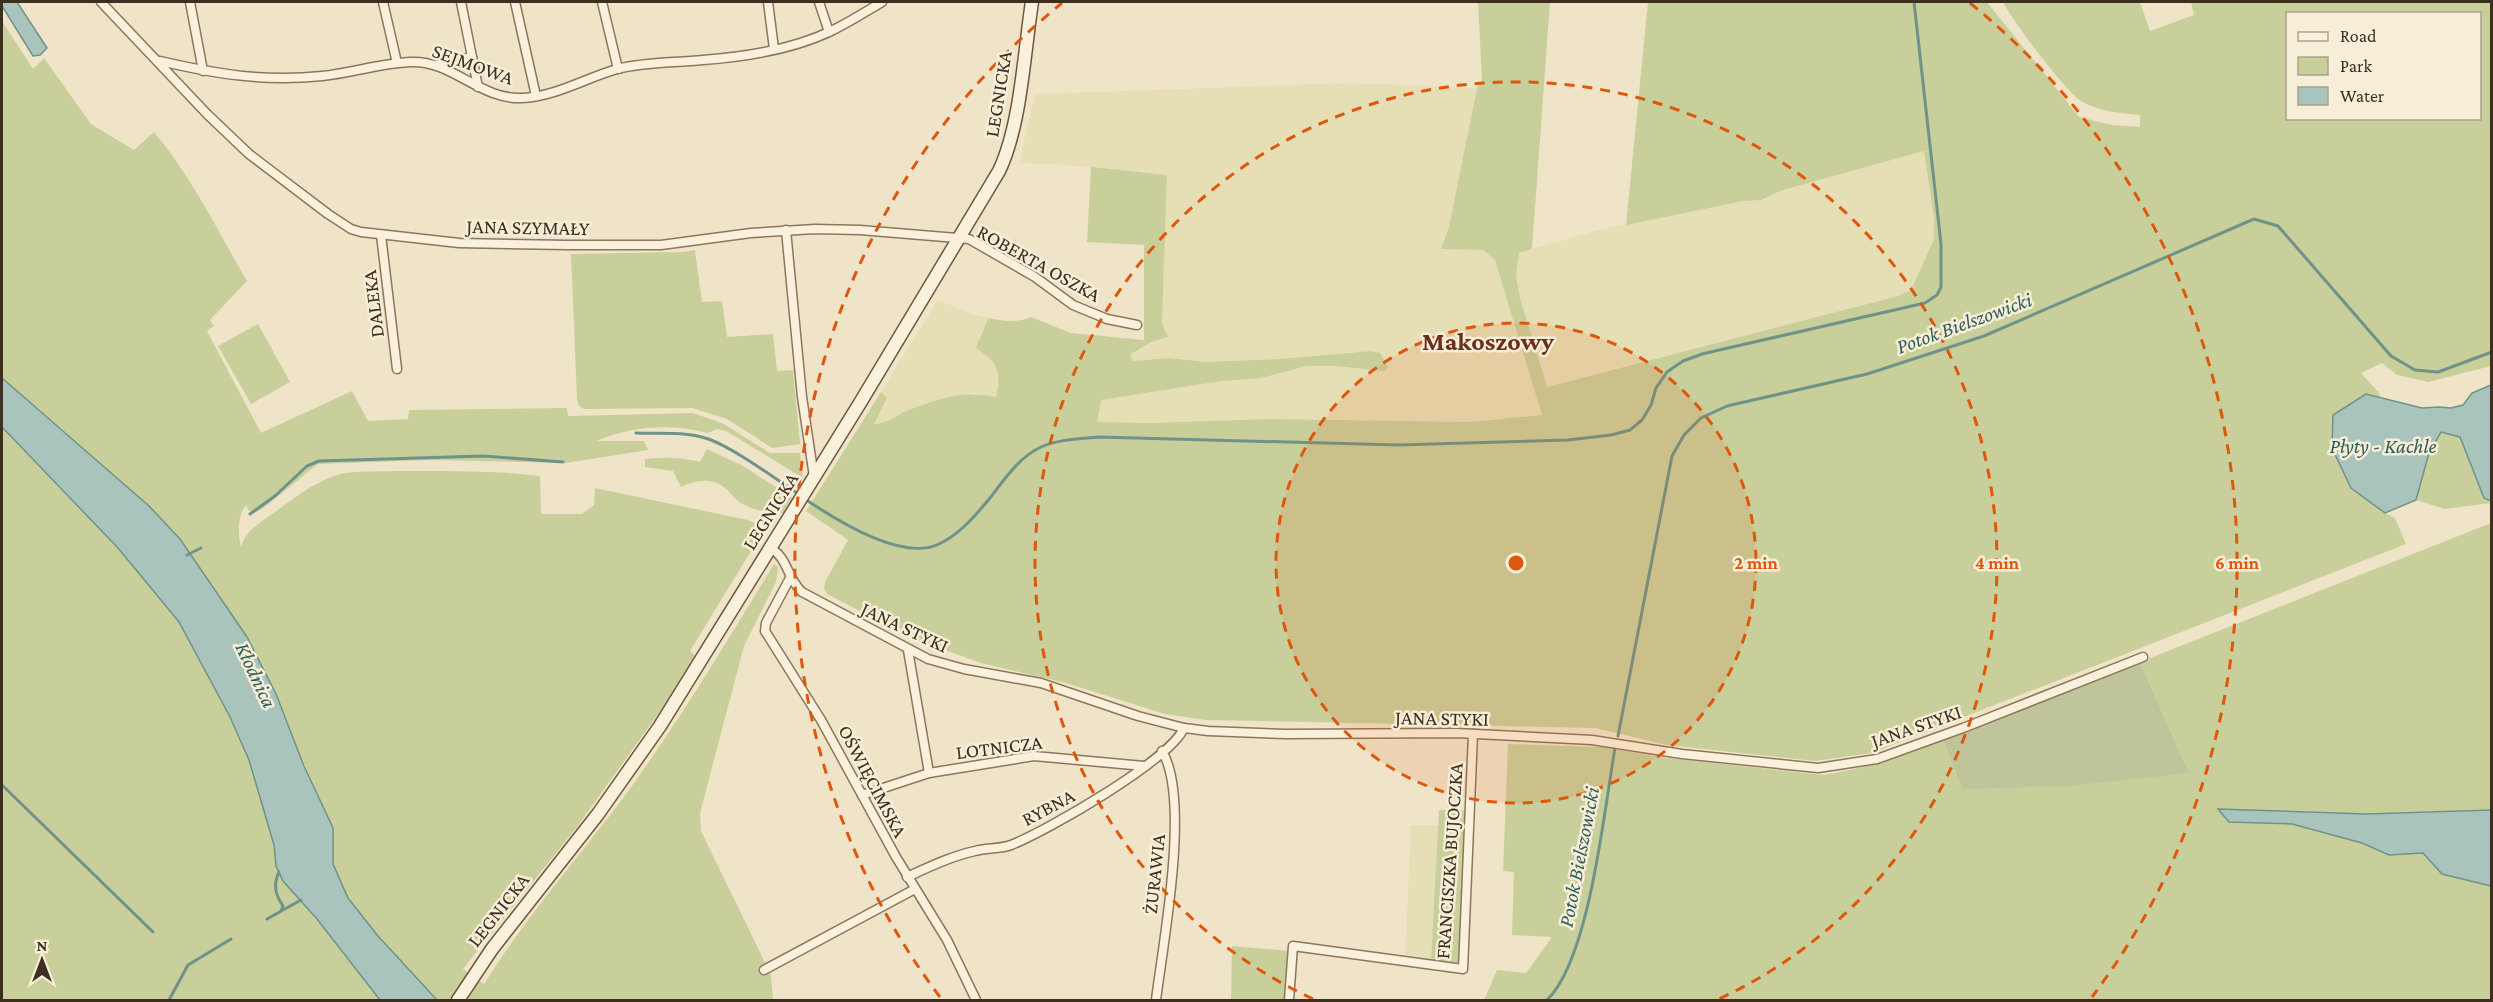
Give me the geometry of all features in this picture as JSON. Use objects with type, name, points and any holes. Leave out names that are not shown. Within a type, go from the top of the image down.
[{"type":"main road","name":"LEGNICKA","points":[[458,1000],[477,971],[634,765],[706,654],[960,239],[999,171],[1010,144],[1032,2]]},
{"type":"street","points":[[100,2],[158,61]]},
{"type":"street","points":[[190,2],[203,72]]},
{"type":"street","points":[[383,2],[397,63]]},
{"type":"street","points":[[461,2],[478,87]]},
{"type":"street","points":[[514,2],[536,96]]},
{"type":"street","points":[[602,2],[618,69]]},
{"type":"street","points":[[768,2],[774,49]]},
{"type":"street","points":[[819,2],[829,32]]},
{"type":"street","name":"SEJMOWA","points":[[158,61],[240,78],[303,78],[397,63],[424,62],[437,65],[478,87],[505,97],[536,96],[618,69],[651,63],[723,58],[774,49],[829,32],[882,2]]},
{"type":"street","points":[[437,65],[472,57]]},
{"type":"street","name":"JANA SZYMAŁY","points":[[158,61],[249,154],[351,229],[381,235],[488,244],[650,245],[786,230],[860,230],[960,239]]},
{"type":"street","points":[[786,230],[812,480]]},
{"type":"street","name":"DALEKA","points":[[381,235],[397,369]]},
{"type":"street","name":"ROBERTA OSZKA","points":[[960,239],[969,239],[1035,277],[1073,305],[1107,319],[1137,325]]},
{"type":"street","name":"JANA STYKI","points":[[770,548],[780,554],[790,578],[808,597],[928,659],[958,668],[1041,683],[1138,716],[1184,728],[1286,734],[1473,734],[1592,740],[1682,754],[1818,768],[1877,759],[2143,657]]},
{"type":"street","name":"OŚWIĘCIMSKA","points":[[790,578],[766,623],[765,631],[812,704],[907,877],[947,940],[976,1000]]},
{"type":"street","points":[[908,650],[929,773]]},
{"type":"street","name":"RYBNA","points":[[907,877],[966,853],[1009,846],[1020,841],[1100,797],[1144,766],[1178,738],[1184,728]]},
{"type":"street","name":"FRANCISZKA BUJOCZKA","points":[[1289,1000],[1293,946],[1463,969],[1473,734]]},
{"type":"street","name":"ŻURAWIA","points":[[1156,1000],[1175,837],[1174,797],[1168,763],[1162,751]]},
{"type":"street","name":"LOTNICZA","points":[[862,795],[929,773],[1040,756],[1144,766]]},
{"type":"street","points":[[764,970],[915,889]]},
{"type":"shaded area","points":[[1352,83],[1477,88],[1449,227],[1442,249],[1483,250],[1495,259],[1543,415],[1471,422],[1269,419],[1149,423],[1096,422],[1101,400],[1222,381],[1261,378],[1307,366],[1336,366],[1381,371],[1371,351],[1279,359],[1207,362],[1169,358],[1133,361],[1130,356],[1151,342],[1168,337],[1162,323],[1167,175],[1066,165],[1019,163],[1035,94]]},
{"type":"shaded area","points":[[1924,151],[1934,219],[1934,239],[1911,290],[1898,296],[1546,387],[1520,298],[1516,276],[1519,253],[1598,230],[1743,201],[1761,200],[1783,190]]},
{"type":"shaded area","points":[[938,300],[988,318],[979,337],[998,369],[996,397],[974,393],[902,413],[883,424],[874,424],[887,399],[881,392]]},
{"type":"shaded area","points":[[1411,825],[1440,825],[1431,961],[1405,958]]},
{"type":"green space","points":[[1478,2],[1550,2],[1532,249],[1519,253],[1516,276],[1520,298],[1547,387],[1898,296],[1911,290],[1934,239],[1934,219],[1924,151],[1783,190],[1761,200],[1743,201],[1626,225],[1648,2],[1987,2],[2079,117],[2112,125],[2140,127],[2140,115],[2095,108],[2073,95],[2039,54],[2003,2],[2140,2],[2150,31],[2194,15],[2191,2],[2491,2],[2491,366],[2428,382],[2397,375],[2382,363],[2361,373],[2380,397],[2366,394],[2385,513],[2395,518],[2406,544],[1872,753],[1815,761],[1667,745],[1595,728],[1206,720],[1165,714],[1066,683],[981,663],[914,639],[827,594],[824,589],[825,582],[848,540],[806,511],[881,392],[887,398],[874,424],[886,422],[904,412],[949,397],[983,395],[996,397],[998,374],[994,363],[976,348],[988,318],[1009,321],[1031,317],[1071,333],[1144,340],[1144,245],[1087,242],[1091,167],[1167,175],[1162,323],[1168,337],[1151,342],[1130,355],[1133,361],[1169,358],[1207,362],[1279,359],[1371,351],[1380,353],[1388,366],[1386,370],[1381,371],[1336,366],[1307,366],[1261,378],[1222,381],[1101,400],[1097,422],[1149,423],[1269,419],[1471,422],[1542,415],[1495,260],[1483,250],[1441,249],[1449,227],[1477,88],[1482,80]]},
{"type":"green space","points":[[2,21],[33,69],[44,58],[91,124],[134,150],[154,132],[192,185],[247,281],[210,320],[214,326],[207,331],[261,433],[352,391],[368,421],[408,419],[409,410],[567,408],[568,416],[693,413],[724,424],[770,453],[800,453],[803,478],[726,431],[717,429],[708,433],[666,427],[637,429],[597,441],[644,441],[648,450],[566,463],[429,460],[318,464],[262,509],[254,513],[248,510],[246,505],[239,526],[241,547],[250,531],[265,519],[311,487],[341,474],[448,471],[540,476],[541,514],[582,514],[594,505],[595,488],[748,520],[765,528],[690,651],[695,655],[663,707],[577,827],[463,969],[484,984],[518,934],[648,763],[774,564],[778,567],[776,582],[744,646],[700,813],[701,831],[771,975],[773,1000],[437,1000],[378,936],[348,898],[333,864],[333,828],[247,637],[180,539],[149,506],[2,378]]},
{"type":"green space","points":[[695,250],[702,302],[722,301],[727,337],[773,334],[777,371],[793,370],[800,444],[772,448],[727,419],[692,408],[584,409],[579,406],[571,254]]},
{"type":"green space","points":[[258,324],[290,382],[251,404],[218,346]]},
{"type":"green space","points":[[2,427],[118,548],[179,622],[230,717],[249,760],[274,845],[276,866],[283,880],[317,919],[380,1000],[2,1000]]},
{"type":"green space","points":[[2441,432],[2460,436],[2484,498],[2491,503],[2445,509],[2416,500],[2429,453]]},
{"type":"green space","points":[[707,449],[743,466],[793,498],[783,513],[765,512],[748,507],[715,482],[698,481],[681,487],[673,471],[645,467],[645,459],[652,458],[680,458],[700,462]]},
{"type":"green space","points":[[2491,523],[2491,810],[2366,814],[2219,810],[2229,822],[2292,824],[2362,843],[2389,855],[2423,853],[2442,874],[2491,886],[2491,1000],[1484,1000],[1497,970],[1526,973],[1552,937],[1512,935],[1514,872],[1503,871],[1508,744],[1601,747],[1667,758],[1824,775],[1878,764],[1943,740],[1962,789],[2189,773],[2140,662]]},
{"type":"green space","points":[[2140,662],[2189,773],[2068,786],[1962,789],[1943,740]]},
{"type":"green space","points":[[1439,810],[1466,810],[1460,960],[1454,964],[1431,961]]},
{"type":"green space","points":[[1232,946],[1290,951],[1287,1000],[1231,1000]]},
{"type":"water","points":[[2,2],[17,2],[47,48],[40,55],[33,56],[2,6]]},
{"type":"water","name":"Kłodnica","points":[[2,378],[149,506],[180,539],[247,637],[276,694],[304,766],[333,828],[333,864],[348,898],[378,936],[437,1000],[380,1000],[317,919],[283,881],[276,866],[274,845],[249,760],[230,717],[179,622],[118,548],[2,427]]},
{"type":"water","name":"Płyty - Kachle","points":[[2491,385],[2491,501],[2484,498],[2460,437],[2441,432],[2429,453],[2416,500],[2385,513],[2351,488],[2332,448],[2333,415],[2366,394],[2422,408],[2451,408],[2463,405],[2472,393]]},
{"type":"water","points":[[2218,809],[2366,814],[2491,810],[2491,886],[2442,874],[2423,853],[2389,855],[2362,843],[2292,824],[2229,822]]},
{"type":"waterway","points":[[805,499],[870,536],[907,548],[924,548],[939,544],[960,530],[979,511],[1012,470],[1033,451],[1062,441],[1099,437],[1398,445],[1568,440],[1611,435],[1630,430],[1642,420],[1651,405],[1656,388],[1667,372],[1683,361],[1702,354],[1925,303],[1937,295],[1941,287],[1941,244],[1914,2]]},
{"type":"waterway","name":"Potok Bielszowicki","points":[[1618,736],[1672,456],[1684,435],[1701,418],[1727,406],[1867,374],[1984,336],[2254,219],[2278,226],[2391,356],[2415,370],[2438,372],[2492,352]]},
{"type":"waterway","points":[[636,433],[688,434],[705,438],[740,455],[800,495]]},
{"type":"waterway","points":[[250,514],[275,496],[307,466],[319,461],[483,456],[563,462]]},
{"type":"waterway","points":[[187,555],[201,548]]},
{"type":"waterway","name":"Potok Bielszowicki","points":[[1547,1000],[1562,980],[1585,918],[1600,844],[1615,748]]},
{"type":"waterway","points":[[2,785],[153,932]]},
{"type":"waterway","points":[[279,872],[276,885],[278,897],[283,906],[281,911]]},
{"type":"waterway","points":[[267,919],[301,900]]},
{"type":"waterway","points":[[169,1000],[188,965],[231,939]]},
{"type":"district","name":"Makoszowy","points":[[1488,341]]}]
